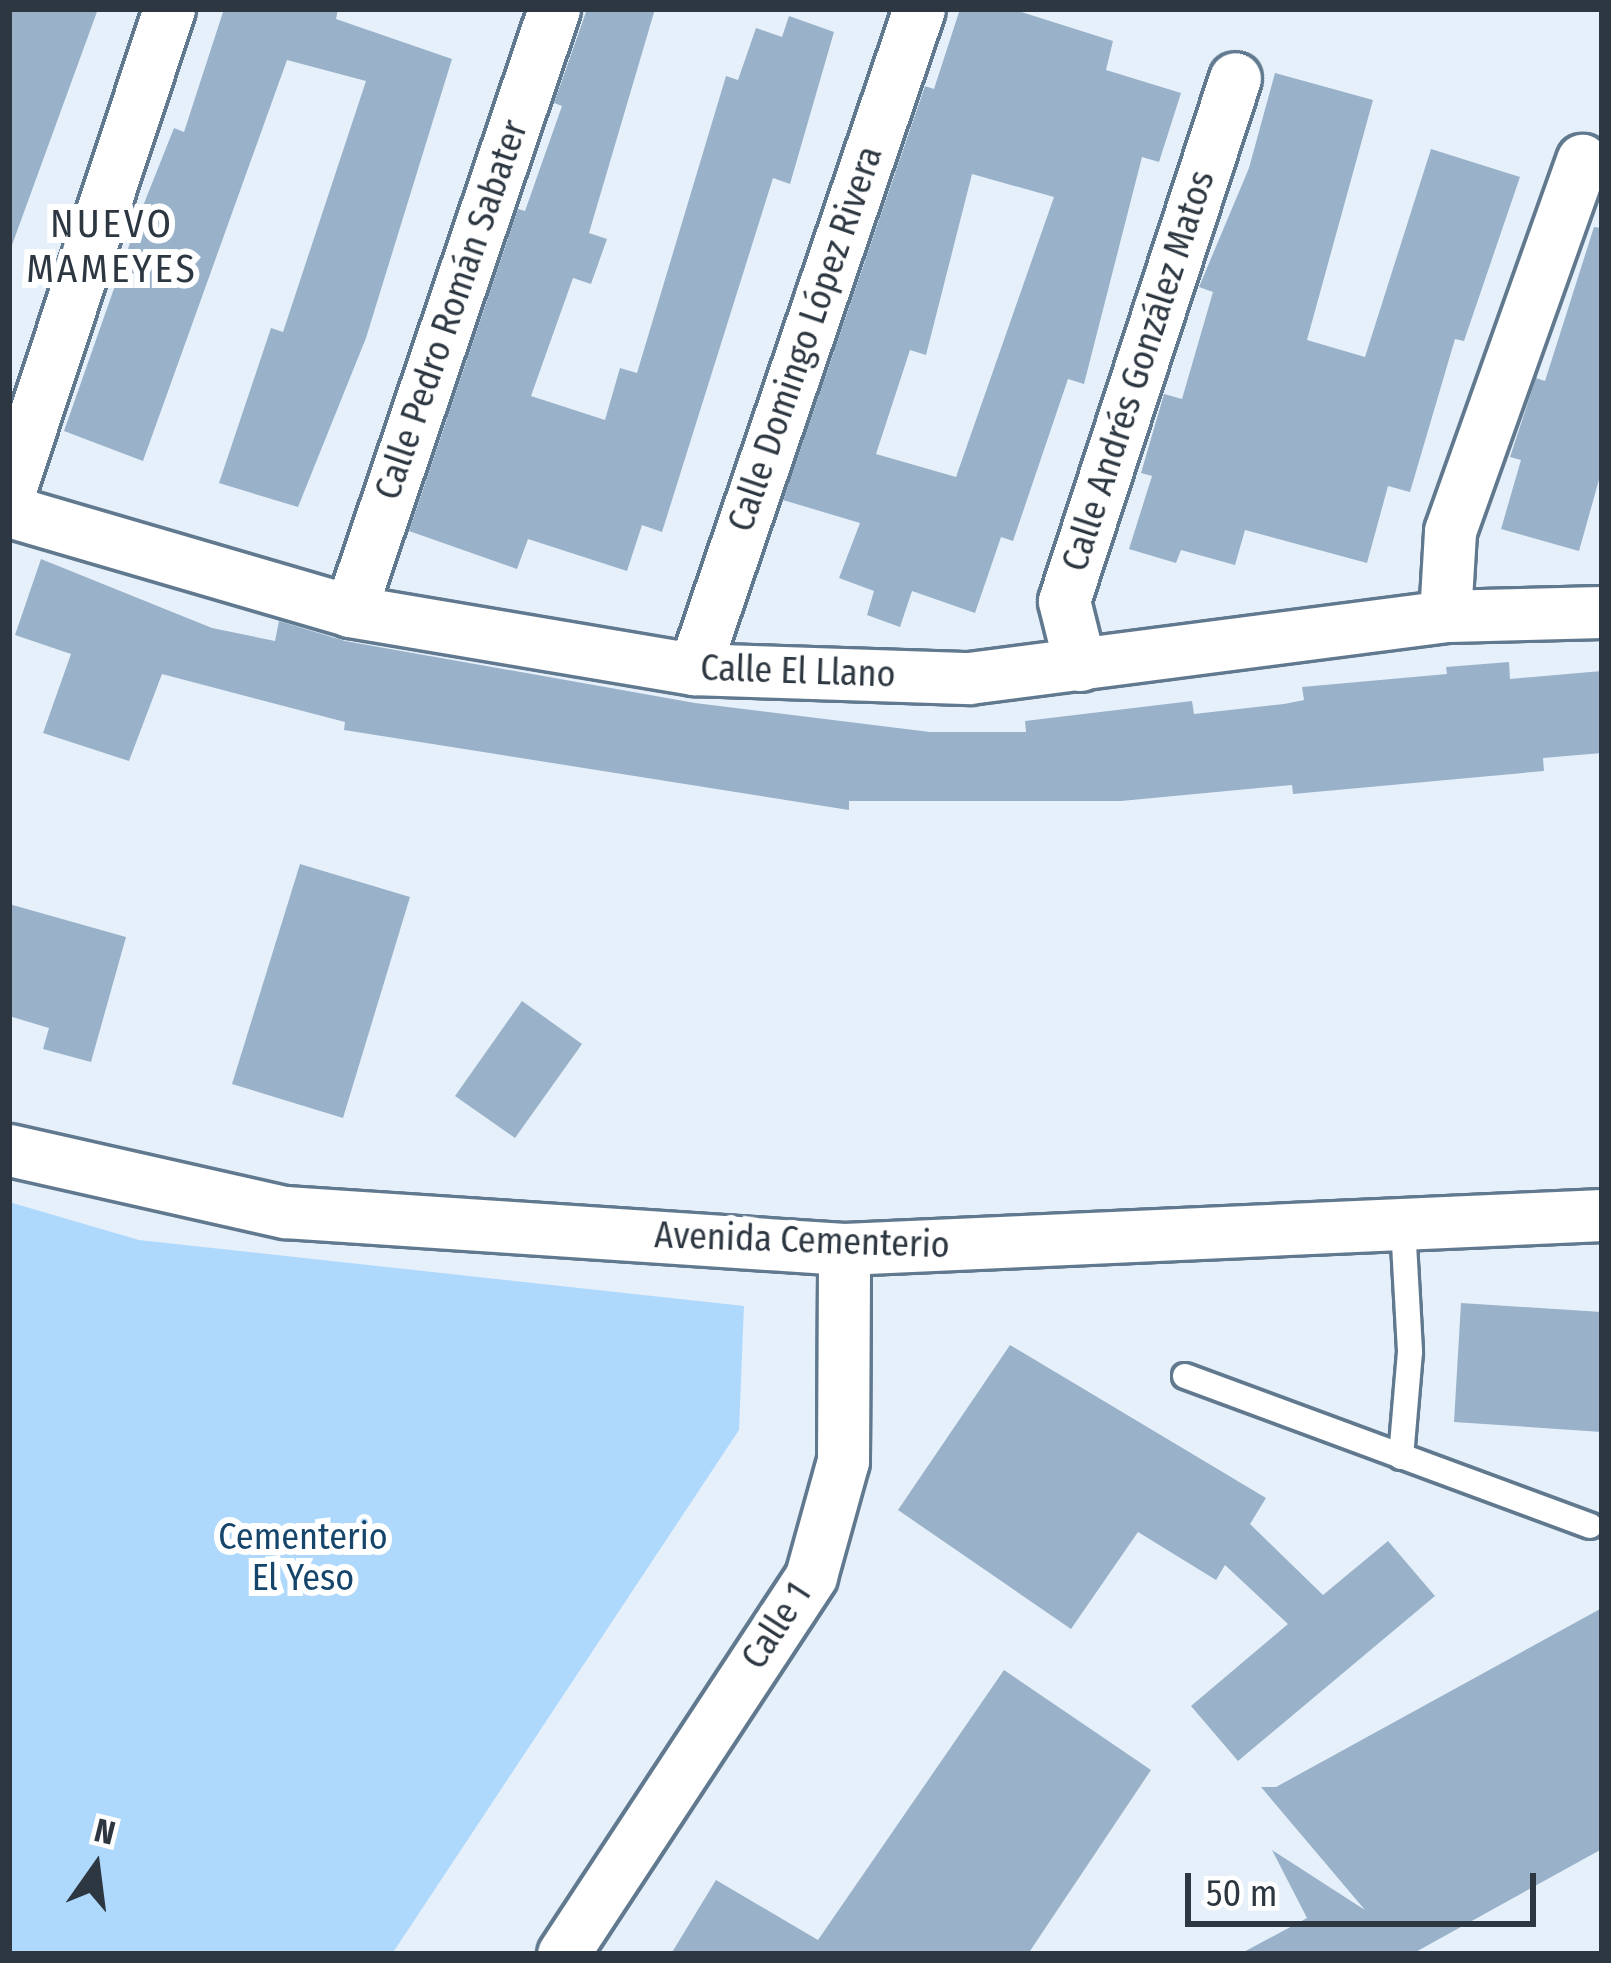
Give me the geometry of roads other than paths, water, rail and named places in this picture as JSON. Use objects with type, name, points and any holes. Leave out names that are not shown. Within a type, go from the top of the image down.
[{"type":"street","points":[[9,493],[169,9]]},
{"type":"street","name":"Calle Pedro Román Sabater","points":[[350,611],[554,9]]},
{"type":"street","name":"Calle Domingo López Rivera","points":[[694,669],[919,9]]},
{"type":"street","name":"Calle Andrés González Matos","points":[[1080,665],[1064,601],[1234,78]]},
{"type":"street","points":[[1445,616],[1450,530],[1582,160]]},
{"type":"street","name":"Calle El Llano","points":[[9,511],[350,611],[694,669],[969,678],[1445,616],[1602,612]]},
{"type":"street","name":"Avenida Cementerio","points":[[9,1150],[285,1212],[844,1250],[1602,1215]]},
{"type":"street","name":"Calle 1","points":[[563,1954],[811,1576],[843,1461],[844,1250]]},
{"type":"lane","points":[[1401,1457],[1410,1351],[1403,1225]]},
{"type":"lane","points":[[1185,1376],[1590,1526]]},
{"type":"district","name":"NUEVO MAMEYES","points":[[112,248]]},
{"type":"park label","name":"Cementerio El Yeso","points":[[303,1558]]}]
